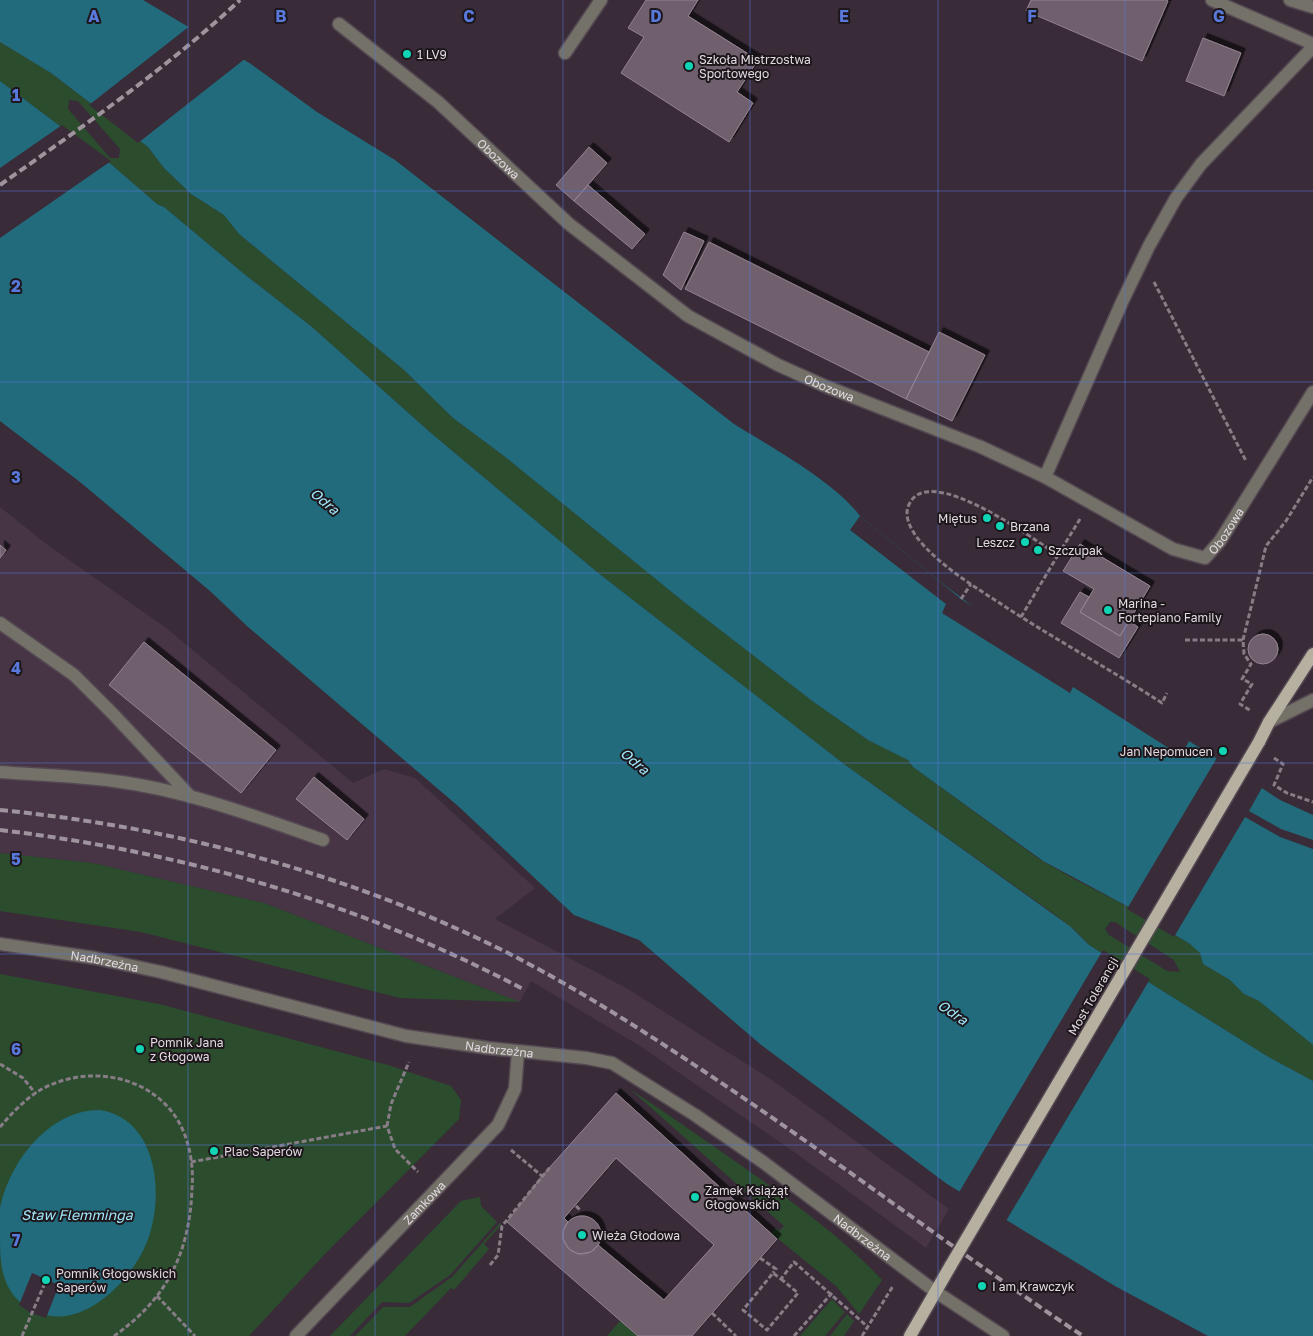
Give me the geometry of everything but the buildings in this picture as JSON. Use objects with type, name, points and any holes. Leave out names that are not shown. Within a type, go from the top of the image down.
[{"type":"main road","name":"Most Tolerancji","points":[[910,1336],[1269,722],[1313,654]]},
{"type":"street","points":[[565,53],[601,0]]},
{"type":"street","points":[[1045,477],[1142,259],[1176,198],[1201,164],[1313,45],[1212,0]]},
{"type":"street","points":[[1290,0],[1313,7]]},
{"type":"street","name":"Obozowa","points":[[338,24],[438,102],[569,224],[688,316],[778,365],[824,386],[981,447],[1045,477],[1173,549],[1205,558],[1220,541],[1313,392]]},
{"type":"street","points":[[0,623],[74,676],[113,714],[191,797]]},
{"type":"street","points":[[1269,722],[1313,700]]},
{"type":"street","points":[[0,772],[115,781],[191,797],[323,840]]},
{"type":"street","name":"Nadbrzeżna","points":[[0,944],[94,958],[161,972],[406,1036],[518,1052],[602,1060],[626,1070],[762,1162],[936,1292],[1003,1336]]},
{"type":"street","name":"Zamkowa","points":[[296,1336],[498,1125],[515,1089],[518,1052]]},
{"type":"path","points":[[1142,259],[1257,482]]},
{"type":"path","points":[[1252,711],[1240,704],[1252,684],[1242,679],[1251,664],[1244,654],[1243,640],[1266,546],[1286,521],[1313,477]]},
{"type":"path","points":[[1058,555],[960,496],[939,491],[923,491],[913,497],[907,508],[908,523],[927,549],[954,572],[1021,617],[1162,703],[1167,693]]},
{"type":"path","points":[[1021,617],[1089,502]]},
{"type":"path","points":[[961,598],[971,584]]},
{"type":"path","points":[[1185,640],[1243,640]]},
{"type":"path","points":[[1273,758],[1283,764],[1274,786],[1287,793],[1313,802]]},
{"type":"path","points":[[409,1062],[392,1100],[387,1126],[395,1148],[418,1172]]},
{"type":"path","points":[[0,1064],[23,1078],[36,1094]]},
{"type":"path","points":[[0,1127],[22,1103],[36,1094],[58,1082],[85,1076],[114,1077],[133,1083],[157,1097],[175,1116],[185,1137],[191,1162],[192,1204],[187,1235],[176,1266],[157,1296],[137,1318],[114,1336]]},
{"type":"path","points":[[191,1162],[387,1126]]},
{"type":"path","points":[[511,1150],[542,1176]]},
{"type":"path","points":[[490,1265],[498,1255],[502,1226],[551,1166]]},
{"type":"path","points":[[576,1206],[580,1210]]},
{"type":"path","points":[[760,1258],[776,1269],[743,1310],[768,1330],[798,1293],[773,1273]]},
{"type":"path","points":[[781,1279],[794,1262],[832,1293],[868,1327]]},
{"type":"path","points":[[862,1336],[904,1268]]},
{"type":"path","points":[[22,1336],[45,1283]]},
{"type":"path","points":[[794,1336],[832,1293]]},
{"type":"path","points":[[157,1296],[195,1336]]},
{"type":"path","points":[[712,1313],[736,1336]]},
{"type":"shaded area","points":[[0,507],[45,543],[165,627],[353,783],[384,769],[415,778],[535,888],[495,919],[628,989],[772,1080],[949,1209],[926,1248],[797,1154],[640,1046],[531,981],[520,1002],[264,903],[93,863],[0,853]]},
{"type":"green space","points":[[0,42],[51,73],[148,147],[164,168],[191,194],[224,215],[239,234],[404,370],[453,418],[504,456],[684,602],[815,703],[868,740],[908,760],[913,767],[1039,859],[1127,906],[1193,946],[1200,953],[1203,964],[1230,980],[1244,994],[1259,1001],[1313,1045],[1313,1081],[1267,1056],[1089,945],[1076,931],[1054,914],[844,764],[597,572],[431,433],[312,327],[243,273],[164,207],[157,204],[112,165],[0,81]],"holes":[[[69,100],[78,101],[120,149],[119,158],[110,158],[68,109]],[[1110,922],[1115,922],[1174,960],[1180,972],[1167,971],[1109,935],[1105,929]]]},
{"type":"green space","points":[[0,853],[93,863],[264,903],[520,1002],[400,998],[141,932],[0,911]]},
{"type":"green space","name":"Plac Saperów","points":[[0,974],[159,1004],[388,1065],[451,1086],[461,1100],[459,1119],[323,1256],[249,1336],[0,1336]]},
{"type":"green space","points":[[630,1089],[792,1202],[868,1265],[882,1280],[859,1314],[836,1286],[771,1233],[776,1228],[779,1231],[784,1226]]},
{"type":"green space","points":[[480,1197],[481,1206],[497,1222],[450,1275],[409,1303],[382,1302],[350,1336],[330,1336],[461,1201]]},
{"type":"green space","points":[[500,1223],[501,1225],[484,1244],[489,1249],[454,1290],[451,1288],[405,1336],[355,1336],[383,1307],[410,1307],[452,1277]]},
{"type":"green space","points":[[832,1299],[845,1312],[825,1336],[800,1336]]},
{"type":"green space","points":[[847,1314],[854,1321],[844,1336],[830,1336]]},
{"type":"green space","points":[[620,1321],[638,1336],[607,1336]]},
{"type":"water","points":[[0,0],[143,0],[251,64],[317,112],[395,160],[734,424],[819,478],[849,503],[860,516],[980,612],[1213,756],[1280,800],[1313,815],[1313,1045],[1259,1001],[1244,994],[1230,980],[1203,964],[1200,953],[1190,944],[1127,906],[1043,861],[913,767],[908,760],[868,740],[815,703],[684,602],[504,456],[453,418],[404,370],[239,234],[224,215],[191,194],[164,168],[148,147],[51,73],[0,42]]},
{"type":"water","name":"Odra","points":[[0,81],[112,165],[157,204],[164,207],[243,273],[312,327],[431,433],[597,572],[844,764],[1071,927],[1089,945],[1267,1056],[1313,1081],[1313,1336],[1208,1336],[1115,1286],[947,1184],[760,1044],[639,940],[574,915],[458,806],[247,626],[210,591],[80,482],[0,421]]},
{"type":"water","name":"Staw Flemminga","points":[[100,1110],[119,1116],[134,1128],[145,1144],[152,1162],[155,1182],[153,1223],[147,1242],[139,1257],[129,1273],[116,1288],[85,1310],[68,1316],[50,1316],[21,1303],[7,1284],[1,1262],[0,1209],[12,1174],[34,1142],[48,1129],[64,1119],[81,1112]]},
{"type":"pier","points":[[191,25],[246,58],[138,143],[89,105]]},
{"type":"pier","points":[[62,125],[111,161],[0,238],[0,168]]},
{"type":"pier","points":[[860,516],[961,599],[1189,741],[1181,756],[1073,687],[1070,693],[942,613],[946,604],[850,530]]},
{"type":"pier","points":[[1218,756],[1263,786],[1249,811],[1281,829],[1313,840],[1313,849],[1280,837],[1245,817],[1174,937],[1127,909]]},
{"type":"pier","points":[[1103,950],[1150,979],[1006,1221],[958,1194]]},
{"type":"pier","points":[[32,1273],[59,1285],[46,1318],[31,1313],[19,1305]]},
{"type":"railway","points":[[0,185],[153,74],[240,0]]},
{"type":"railway","points":[[0,810],[129,828],[193,841],[256,857],[380,897],[500,949],[553,977],[605,1008],[705,1072],[1083,1336]]},
{"type":"railway","points":[[0,830],[136,852],[203,867],[269,886],[334,907],[398,931],[461,958],[523,989]]},
{"type":"place","name":"1 LV9","points":[[407,54]]},
{"type":"place","name":"Szkoła Mistrzostwa Sportowego","points":[[689,66]]},
{"type":"place","name":"Miętus","points":[[987,518]]},
{"type":"place","name":"Brzana","points":[[1000,526]]},
{"type":"place","name":"Leszcz","points":[[1025,542]]},
{"type":"place","name":"Szczupak","points":[[1038,550]]},
{"type":"place","name":"Marina - Fortepiano Family","points":[[1108,610]]},
{"type":"place","name":"Jan Nepomucen","points":[[1223,751]]},
{"type":"place","name":"Pomnik Jana z Głogowa","points":[[140,1049]]},
{"type":"place","name":"Plac Saperów","points":[[214,1151]]},
{"type":"place","name":"Zamek Książąt Głogowskich","points":[[695,1197]]},
{"type":"place","name":"Wieża Głodowa","points":[[582,1235]]},
{"type":"place","name":"Pomnik Głogowskich Saperów","points":[[46,1280]]},
{"type":"place","name":"I am Krawczyk","points":[[982,1286]]}]
